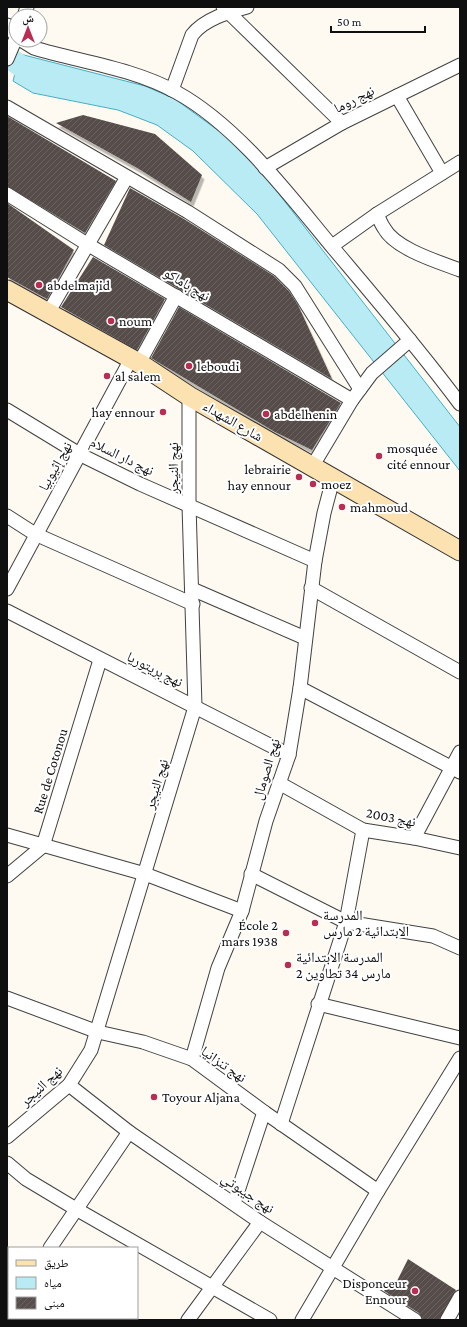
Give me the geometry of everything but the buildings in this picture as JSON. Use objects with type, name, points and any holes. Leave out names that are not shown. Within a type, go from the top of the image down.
[{"type":"main road","name":"شارع الشهداء","points":[[7,290],[135,361],[190,396],[460,551]]},
{"type":"street","points":[[172,90],[192,35],[196,30],[226,10],[247,7]]},
{"type":"street","points":[[226,10],[342,123]]},
{"type":"street","points":[[7,59],[12,48]]},
{"type":"street","points":[[34,48],[139,76],[172,90],[202,110],[229,131],[265,168],[332,246],[408,342],[460,404]]},
{"type":"street","name":"نهج روما","points":[[265,168],[342,123],[460,65]]},
{"type":"street","points":[[397,96],[442,173]]},
{"type":"street","points":[[7,107],[127,177],[279,270],[295,286],[360,389]]},
{"type":"street","points":[[332,246],[377,214],[460,162]]},
{"type":"street","points":[[48,313],[127,177]]},
{"type":"street","name":"نهج باماكو","points":[[7,194],[87,244],[352,400]]},
{"type":"street","points":[[377,214],[384,229],[392,237],[421,256],[460,270]]},
{"type":"street","name":"نهج إثيوبيا","points":[[7,589],[35,534],[135,361],[176,296]]},
{"type":"street","points":[[312,467],[360,389],[372,374],[408,342]]},
{"type":"street","name":"نهج النيجر","points":[[7,1137],[69,1085],[92,1050],[195,708],[189,505],[190,396]]},
{"type":"street","name":"نهج دار السلام","points":[[7,410],[81,455],[140,484],[315,561]]},
{"type":"street","name":"نهج الصومال","points":[[192,1060],[218,968],[242,911],[251,874],[289,755],[300,688],[315,561],[324,513],[333,479]]},
{"type":"street","points":[[7,516],[35,534],[193,604]]},
{"type":"street","points":[[311,588],[460,672]]},
{"type":"street","points":[[192,589],[305,638]]},
{"type":"street","name":"نهج بريتوريا","points":[[7,611],[100,660],[289,755]]},
{"type":"street","name":"Rue de Cotonou","points":[[43,846],[100,660]]},
{"type":"street","points":[[300,688],[456,770]]},
{"type":"street","points":[[414,838],[456,770],[460,752]]},
{"type":"street","name":"نهج 2003","points":[[279,783],[363,830],[414,838],[460,848]]},
{"type":"street","points":[[281,1124],[318,1004],[346,922],[363,830]]},
{"type":"street","points":[[7,835],[145,874],[242,911]]},
{"type":"street","points":[[7,876],[43,846]]},
{"type":"street","points":[[251,874],[346,922],[433,936],[460,948]]},
{"type":"street","name":"نهج تنزانيا","points":[[7,998],[98,1032],[143,1042],[192,1060],[378,1191]]},
{"type":"street","points":[[318,1004],[460,1038]]},
{"type":"street","points":[[302,1320],[378,1191],[460,1058]]},
{"type":"street","name":"نهج جيبوتي","points":[[69,1085],[129,1132],[260,1222],[333,1266],[415,1320]]},
{"type":"street","points":[[234,1203],[264,1112]]},
{"type":"street","points":[[51,1247],[129,1132]]},
{"type":"street","points":[[7,1163],[26,1178],[76,1209],[270,1320]]},
{"type":"street","points":[[188,1320],[260,1222]]},
{"type":"street","points":[[447,1320],[460,1297]]},
{"type":"water","points":[[20,54],[145,86],[175,99],[223,134],[265,176],[460,427],[460,471],[257,214],[193,151],[157,125],[118,110],[33,93],[13,81]]},
{"type":"waterway","points":[[7,56],[34,76],[43,78]]},
{"type":"place","name":"abdelmajid","points":[[39,285]]},
{"type":"place","name":"noum","points":[[111,321]]},
{"type":"place","name":"leboudi","points":[[189,366]]},
{"type":"place","name":"al salem","points":[[107,376]]},
{"type":"place","name":"hay ennour","points":[[163,412]]},
{"type":"place","name":"abdelhenin","points":[[266,414]]},
{"type":"place","name":"mosquée cité ennour","points":[[379,456]]},
{"type":"place","name":"lebrairie hay ennour","points":[[299,477]]},
{"type":"place","name":"moez","points":[[313,484]]},
{"type":"place","name":"mahmoud","points":[[342,507]]},
{"type":"place","name":"المدرسة الابتدائية 2 مارس","points":[[315,923]]},
{"type":"place","name":"École 2 mars 1938","points":[[286,933]]},
{"type":"place","name":"المدرسة الابتدائية 2 مارس 34 تطاوين","points":[[288,965]]},
{"type":"place","name":"Toyour Aljana","points":[[154,1097]]},
{"type":"place","name":"Disponceur Ennour","points":[[415,1291]]}]
